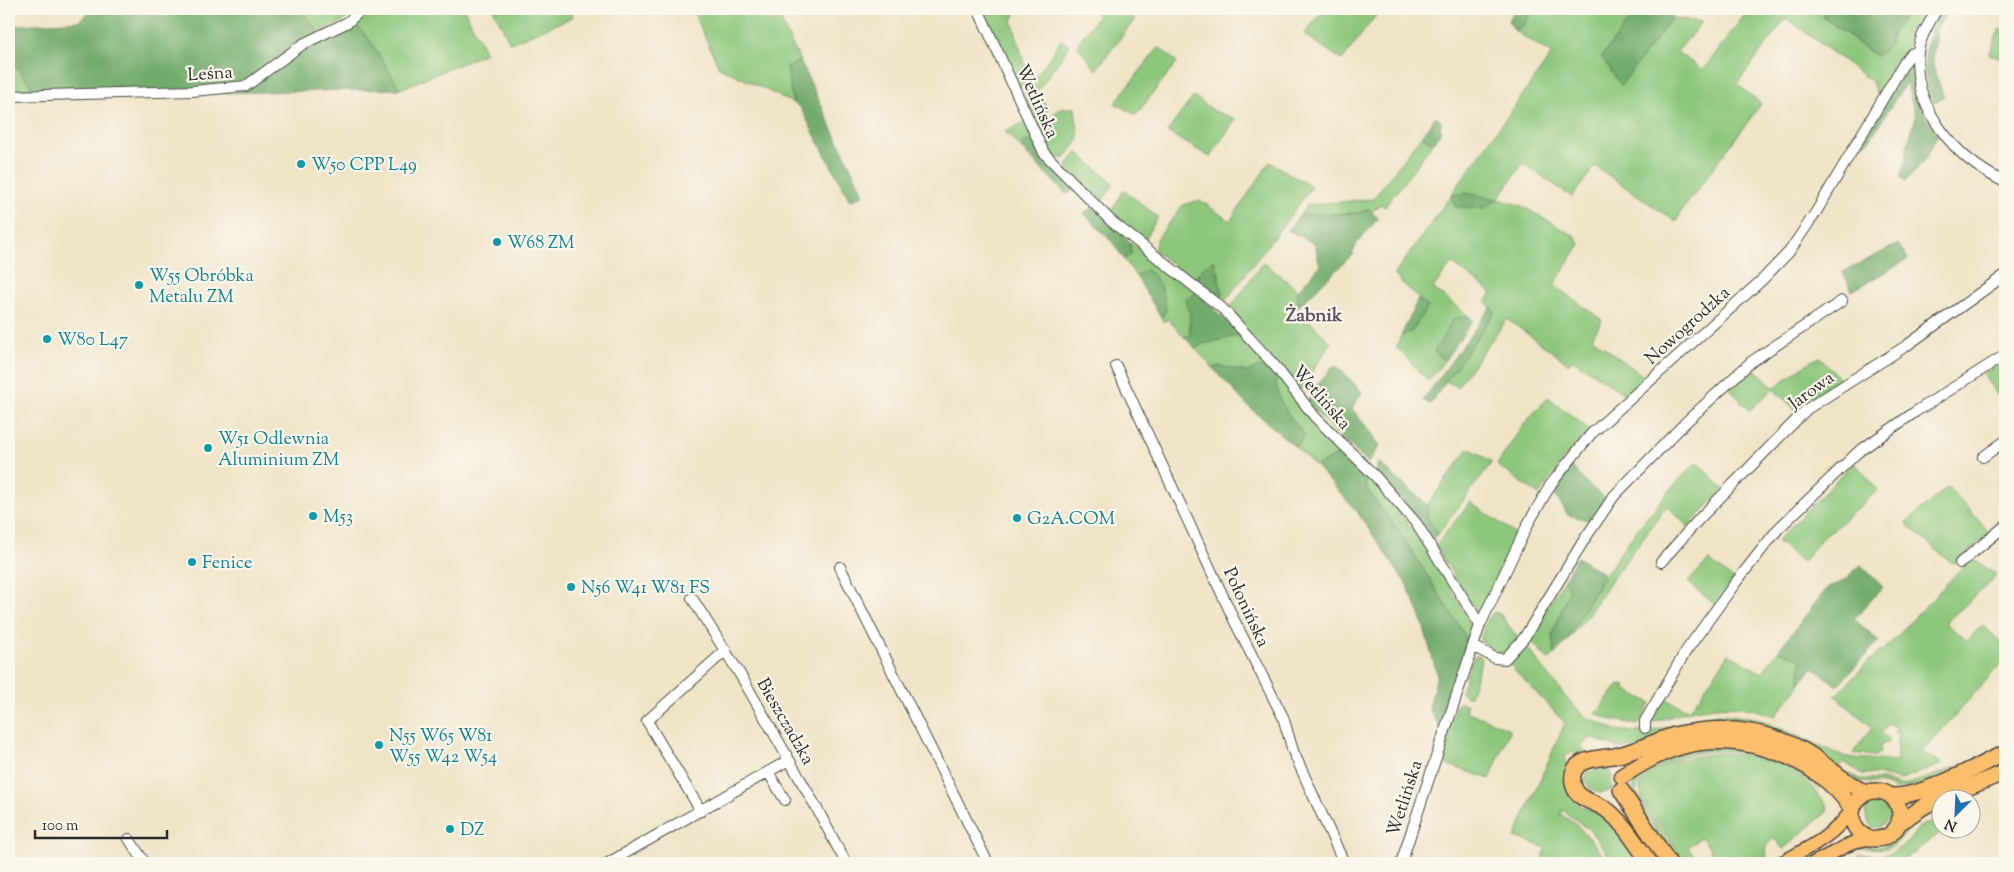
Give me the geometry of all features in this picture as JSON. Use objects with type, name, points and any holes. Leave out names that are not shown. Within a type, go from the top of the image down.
[{"type":"highway","points":[[1650,863],[1608,810],[1584,799],[1575,788],[1573,781],[1576,768],[1592,758],[1610,757],[1627,753],[1677,734],[1704,730],[1735,729],[1762,734],[1800,749],[1864,792],[1879,791],[1892,796],[1902,796],[1930,787],[2005,752]]},
{"type":"highway","points":[[1593,803],[1609,800],[1621,783],[1661,754],[1681,746],[1715,741],[1741,743],[1759,746],[1784,755],[1807,767],[1835,791],[1852,809],[1857,828],[1867,838],[1883,839],[1891,834],[1899,823],[1926,805],[2005,772]]},
{"type":"highway","points":[[1610,757],[1618,764],[1621,783],[1669,863]]},
{"type":"highway","points":[[1852,809],[1855,802],[1864,792]]},
{"type":"highway","points":[[1892,796],[1898,806],[1899,823]]},
{"type":"main road","points":[[1783,862],[1838,828],[1852,809]]},
{"type":"main road","points":[[1813,863],[1854,842],[1867,838]]},
{"type":"street","name":"Leśna","points":[[9,96],[193,91],[246,86],[303,44],[348,22],[362,9]]},
{"type":"street","name":"Wetlińska","points":[[978,9],[1044,153],[1111,221],[1223,309],[1275,366],[1315,417],[1376,477],[1416,523],[1480,625],[1401,863]]},
{"type":"street","points":[[1937,9],[1924,34],[1918,51],[1923,94],[1933,118],[1971,162],[2005,182]]},
{"type":"street","name":"Nowogrodzka","points":[[1480,625],[1528,524],[1561,471],[1598,427],[1762,280],[1789,252],[1816,212],[1904,63],[1911,54],[1918,51]]},
{"type":"street","name":"Jarowa","points":[[1661,562],[1700,518],[1807,409],[1906,346],[2005,275]]},
{"type":"street","points":[[1473,646],[1495,658],[1505,660],[1524,638],[1584,540],[1614,496],[1686,422],[1752,362],[1842,301]]},
{"type":"street","points":[[1645,728],[1645,721],[1686,651],[1736,582],[1778,529],[1858,452],[1915,412],[2005,355]]},
{"type":"street","name":"Połonińska","points":[[1116,366],[1235,622],[1282,717],[1293,752],[1344,863]]},
{"type":"street","points":[[1983,457],[2005,441]]},
{"type":"street","points":[[1960,563],[2005,526]]},
{"type":"street","points":[[840,567],[988,863]]},
{"type":"street","name":"Bieszczadzka","points":[[692,598],[726,650],[846,863]]},
{"type":"street","points":[[701,811],[647,721],[726,650]]},
{"type":"street","points":[[608,863],[788,760]]},
{"type":"street","points":[[768,772],[785,800]]},
{"type":"street","points":[[129,839],[146,863]]},
{"type":"green space","points":[[93,9],[303,9],[323,40],[355,24],[369,39],[400,89],[33,97],[31,85],[9,59],[9,26],[79,21]]},
{"type":"green space","points":[[303,9],[318,9],[319,13],[354,9],[343,21],[318,32]]},
{"type":"green space","points":[[370,9],[464,9],[486,53],[400,89],[369,39],[355,24]]},
{"type":"green space","points":[[493,9],[569,9],[573,17],[510,43]]},
{"type":"green space","points":[[692,9],[775,9],[800,61],[787,67],[793,103],[719,67]]},
{"type":"green space","points":[[981,9],[1013,9],[1015,15],[1012,20],[1028,76],[1024,86],[1018,89]]},
{"type":"green space","points":[[1099,9],[1122,9],[1135,19],[1096,70],[1078,47],[1078,43],[1098,16],[1095,13]]},
{"type":"green space","points":[[1325,9],[1370,9],[1377,14],[1342,60],[1304,34]]},
{"type":"green space","points":[[1516,9],[1534,9],[1524,24],[1515,31],[1508,20]]},
{"type":"green space","points":[[1534,9],[1638,9],[1601,57],[1627,76],[1672,18],[1702,22],[1677,52],[1703,70],[1749,9],[1830,9],[1823,17],[1876,56],[1889,46],[1893,32],[1910,9],[1917,9],[1926,13],[1881,94],[1877,95],[1872,82],[1786,18],[1737,84],[1761,104],[1680,213],[1676,222],[1595,166],[1572,197],[1523,163],[1498,199],[1522,206],[1576,237],[1580,244],[1554,285],[1602,320],[1592,338],[1646,378],[1626,395],[1572,359],[1569,364],[1507,319],[1457,387],[1446,381],[1495,312],[1486,302],[1492,293],[1452,263],[1433,288],[1470,317],[1454,319],[1435,352],[1445,360],[1428,381],[1396,347],[1401,336],[1412,330],[1428,307],[1394,275],[1552,54],[1515,31],[1524,24]]},
{"type":"green space","points":[[1638,9],[1676,9],[1672,18],[1621,85],[1601,57]]},
{"type":"green space","points":[[1830,9],[1910,9],[1893,32],[1889,46],[1876,56],[1823,16]]},
{"type":"green space","points":[[1941,9],[1949,9],[1936,30],[1933,64],[1944,96],[1933,103],[1924,66],[1926,44]]},
{"type":"green space","points":[[2000,28],[2005,31],[2005,53],[2003,60],[1989,54]]},
{"type":"green space","points":[[1061,40],[1070,46],[1038,90],[1048,110],[1033,119],[1025,103],[1026,92]]},
{"type":"green space","points":[[1159,47],[1177,62],[1136,115],[1115,103]]},
{"type":"green space","points":[[9,59],[31,85],[33,97],[9,97]]},
{"type":"green space","points":[[800,61],[864,195],[852,200],[849,199],[800,107],[793,103],[787,67]]},
{"type":"green space","points":[[1908,63],[1915,65],[1916,84],[1920,102],[1938,134],[1927,157],[1906,181],[1900,177],[1907,159],[1907,146],[1916,117],[1906,82],[1869,141],[1860,146]]},
{"type":"green space","points":[[1194,96],[1214,111],[1236,119],[1210,157],[1167,132]]},
{"type":"green space","points":[[1063,108],[1075,108],[1079,140],[1065,158],[1055,159],[1049,154],[1037,125]]},
{"type":"green space","points":[[1436,116],[1441,121],[1440,133],[1433,143],[1421,136]]},
{"type":"green space","points":[[1026,121],[1062,174],[1045,165],[1026,141],[1021,148],[1005,132]]},
{"type":"green space","points":[[1421,136],[1433,143],[1385,207],[1380,204],[1372,212],[1369,209],[1359,213],[1300,215],[1307,205],[1373,199]]},
{"type":"green space","points":[[1026,141],[1033,142],[1038,151],[1036,155],[1044,165],[1062,174],[1077,190],[1066,194],[1021,148]]},
{"type":"green space","points":[[1077,152],[1114,184],[1100,204],[1068,171],[1068,164]]},
{"type":"green space","points":[[1270,162],[1312,187],[1223,304],[1219,301],[1223,293],[1219,284],[1219,272],[1202,268],[1195,280],[1154,251],[1157,239],[1183,205],[1200,200],[1230,221]]},
{"type":"green space","points":[[1124,190],[1158,217],[1144,241],[1109,215]]},
{"type":"green space","points":[[1467,193],[1498,199],[1484,208],[1455,207],[1451,195]]},
{"type":"green space","points":[[1094,207],[1130,242],[1131,254],[1124,259],[1113,243],[1084,213]]},
{"type":"green space","points":[[1369,209],[1378,218],[1357,243],[1352,255],[1297,308],[1298,290],[1320,266],[1315,244],[1288,230],[1300,215],[1359,213]]},
{"type":"green space","points":[[1130,242],[1164,270],[1197,292],[1185,301],[1190,313],[1190,335],[1184,337],[1168,319],[1163,322],[1161,317],[1166,311],[1146,270],[1136,276],[1124,259],[1131,254]]},
{"type":"green space","points":[[1898,244],[1908,259],[1852,291],[1843,272]]},
{"type":"green space","points":[[1214,260],[1223,294],[1219,301],[1195,281],[1202,268]]},
{"type":"green space","points":[[1263,262],[1298,290],[1297,308],[1331,343],[1299,392],[1229,310]]},
{"type":"green space","points":[[1146,270],[1155,277],[1163,293],[1166,311],[1161,317],[1136,276]]},
{"type":"green space","points":[[1197,292],[1240,335],[1203,344],[1195,348],[1184,337],[1190,335],[1190,313],[1185,300]]},
{"type":"green space","points":[[1418,299],[1428,307],[1412,331],[1401,336]]},
{"type":"green space","points":[[1491,307],[1495,312],[1430,404],[1423,400]]},
{"type":"green space","points":[[1470,317],[1473,320],[1445,360],[1434,352],[1454,318]]},
{"type":"green space","points":[[1240,335],[1345,451],[1316,466],[1293,445],[1298,444],[1304,435],[1281,404],[1276,391],[1247,372],[1220,366],[1213,368],[1195,348],[1203,344]]},
{"type":"green space","points":[[1820,357],[1843,382],[1798,412],[1773,389],[1749,411],[1729,387],[1752,366],[1773,388],[1811,361]]},
{"type":"green space","points":[[2005,360],[2005,398],[2001,400],[1982,374]]},
{"type":"green space","points":[[1220,366],[1246,372],[1260,367],[1276,378],[1281,402],[1304,436],[1298,445],[1293,445],[1247,405],[1213,368]]},
{"type":"green space","points":[[1333,366],[1338,367],[1362,392],[1352,409],[1380,446],[1368,463],[1306,403],[1317,385]]},
{"type":"green space","points":[[1548,397],[1590,430],[1564,458],[1539,495],[1497,465],[1523,425]]},
{"type":"green space","points":[[1469,448],[1492,462],[1438,534],[1427,518],[1427,505]]},
{"type":"green space","points":[[1345,451],[1363,469],[1367,490],[1400,533],[1465,635],[1464,655],[1440,728],[1429,709],[1437,674],[1421,617],[1407,585],[1358,513],[1316,466]]},
{"type":"green space","points":[[1378,462],[1427,505],[1427,518],[1438,534],[1432,539],[1416,516],[1376,473]]},
{"type":"green space","points":[[1697,462],[1723,489],[1688,527],[1667,506],[1612,579],[1588,615],[1566,642],[1594,593],[1641,524]]},
{"type":"green space","points":[[1854,462],[1878,490],[1835,528],[1824,535],[1803,562],[1777,541]]},
{"type":"green space","points":[[1570,464],[1582,479],[1607,500],[1592,521],[1568,515],[1552,490]]},
{"type":"green space","points":[[1363,469],[1417,536],[1463,610],[1471,618],[1474,627],[1464,655],[1465,635],[1400,533],[1367,490]]},
{"type":"green space","points":[[1948,487],[1990,533],[1953,564],[1905,523]]},
{"type":"green space","points":[[1470,502],[1517,535],[1483,612],[1478,615],[1436,547]]},
{"type":"green space","points":[[1577,557],[1604,574],[1566,642],[1555,654],[1552,636],[1569,591],[1564,580]]},
{"type":"green space","points":[[1971,558],[1996,574],[1991,582],[1945,623],[1967,641],[1982,625],[2005,645],[2005,659],[1922,752],[1942,764],[1901,780],[1877,774],[1862,774],[1844,762],[1838,769],[1808,746],[1618,748],[1591,738],[1581,746],[1585,751],[1577,756],[1573,751],[1565,757],[1569,783],[1574,799],[1580,805],[1609,822],[1641,863],[1614,863],[1589,829],[1562,810],[1560,814],[1579,827],[1598,849],[1602,855],[1601,863],[1541,863],[1546,848],[1515,837],[1565,723],[1509,664],[1508,662],[1522,646],[1526,646],[1568,700],[1586,717],[1616,730],[1633,732],[1653,731],[1718,714],[1757,718],[1846,757],[1897,762],[1897,740],[1900,736],[1894,733],[1897,728],[1890,723],[1881,733],[1889,740],[1887,743],[1881,744],[1879,753],[1875,756],[1853,753],[1872,727],[1835,696],[1880,650],[1883,651]]},
{"type":"green space","points":[[1709,560],[1734,580],[1715,605],[1688,582]]},
{"type":"green space","points":[[1861,565],[1883,587],[1854,619],[1879,641],[1837,686],[1813,667],[1800,684],[1801,659],[1778,651],[1828,587],[1842,582]]},
{"type":"green space","points":[[1564,580],[1569,591],[1552,636],[1555,654],[1548,660],[1529,638]]},
{"type":"green space","points":[[1494,612],[1500,614],[1518,638],[1510,652],[1499,657],[1480,640],[1487,619]]},
{"type":"green space","points":[[1778,651],[1802,659],[1800,684],[1775,717],[1759,711],[1728,706],[1682,713],[1651,723],[1651,718],[1663,697],[1687,710],[1692,707],[1729,654],[1762,673]]},
{"type":"green space","points":[[1475,656],[1482,658],[1470,696],[1466,696],[1461,692],[1471,662]]},
{"type":"green space","points":[[1619,684],[1626,685],[1624,689],[1651,703],[1638,725],[1609,719],[1596,714]]},
{"type":"green space","points":[[1460,703],[1467,704],[1465,711],[1510,729],[1490,779],[1437,761],[1456,706]]},
{"type":"green space","points":[[1727,746],[1781,758],[1822,786],[1820,789],[1804,776],[1767,758],[1729,751],[1709,751],[1689,755],[1653,769],[1639,779],[1636,793],[1681,863],[1675,863],[1632,792],[1635,778],[1675,754]]},
{"type":"green space","points":[[1720,753],[1760,758],[1787,768],[1808,783],[1826,803],[1827,812],[1783,849],[1774,837],[1766,846],[1767,859],[1759,863],[1714,863],[1711,850],[1701,837],[1688,847],[1698,860],[1705,859],[1709,863],[1685,863],[1641,798],[1640,785],[1645,777],[1654,771],[1676,761]]},
{"type":"green space","points":[[1965,764],[1921,785],[1895,789],[1884,784],[1858,782],[1847,773],[1860,779],[1882,780],[1903,786]]},
{"type":"green space","points":[[1608,769],[1611,774],[1612,790],[1600,793],[1589,788],[1585,779],[1588,772]]},
{"type":"green space","points":[[1872,802],[1890,807],[1890,818],[1880,827],[1872,827],[1867,820],[1864,807]]},
{"type":"green space","points":[[1932,811],[1932,814],[1916,822],[1897,843],[1889,848],[1861,848],[1845,852],[1858,847],[1879,847],[1892,843],[1918,817]]},
{"type":"green space","points":[[1932,821],[1932,839],[1900,863],[1844,863],[1861,854],[1877,856],[1892,853],[1908,842],[1919,827]]},
{"type":"place","name":"W50 CPP L49","points":[[301,164]]},
{"type":"place","name":"W68 ZM","points":[[497,242]]},
{"type":"place","name":"W55 Obróbka Metalu ZM","points":[[139,285]]},
{"type":"place","name":"W80 L47","points":[[47,339]]},
{"type":"place","name":"W51 Odlewnia Aluminium ZM","points":[[208,448]]},
{"type":"place","name":"M53","points":[[313,516]]},
{"type":"place","name":"G2A.COM","points":[[1017,518]]},
{"type":"place","name":"Fenice","points":[[192,562]]},
{"type":"place","name":"N56 W41 W81 FS","points":[[571,587]]},
{"type":"place","name":"N55 W65 W81 W55 W42 W54","points":[[379,745]]},
{"type":"place","name":"DZ","points":[[450,829]]},
{"type":"district","name":"Żabnik","points":[[1314,314]]}]
